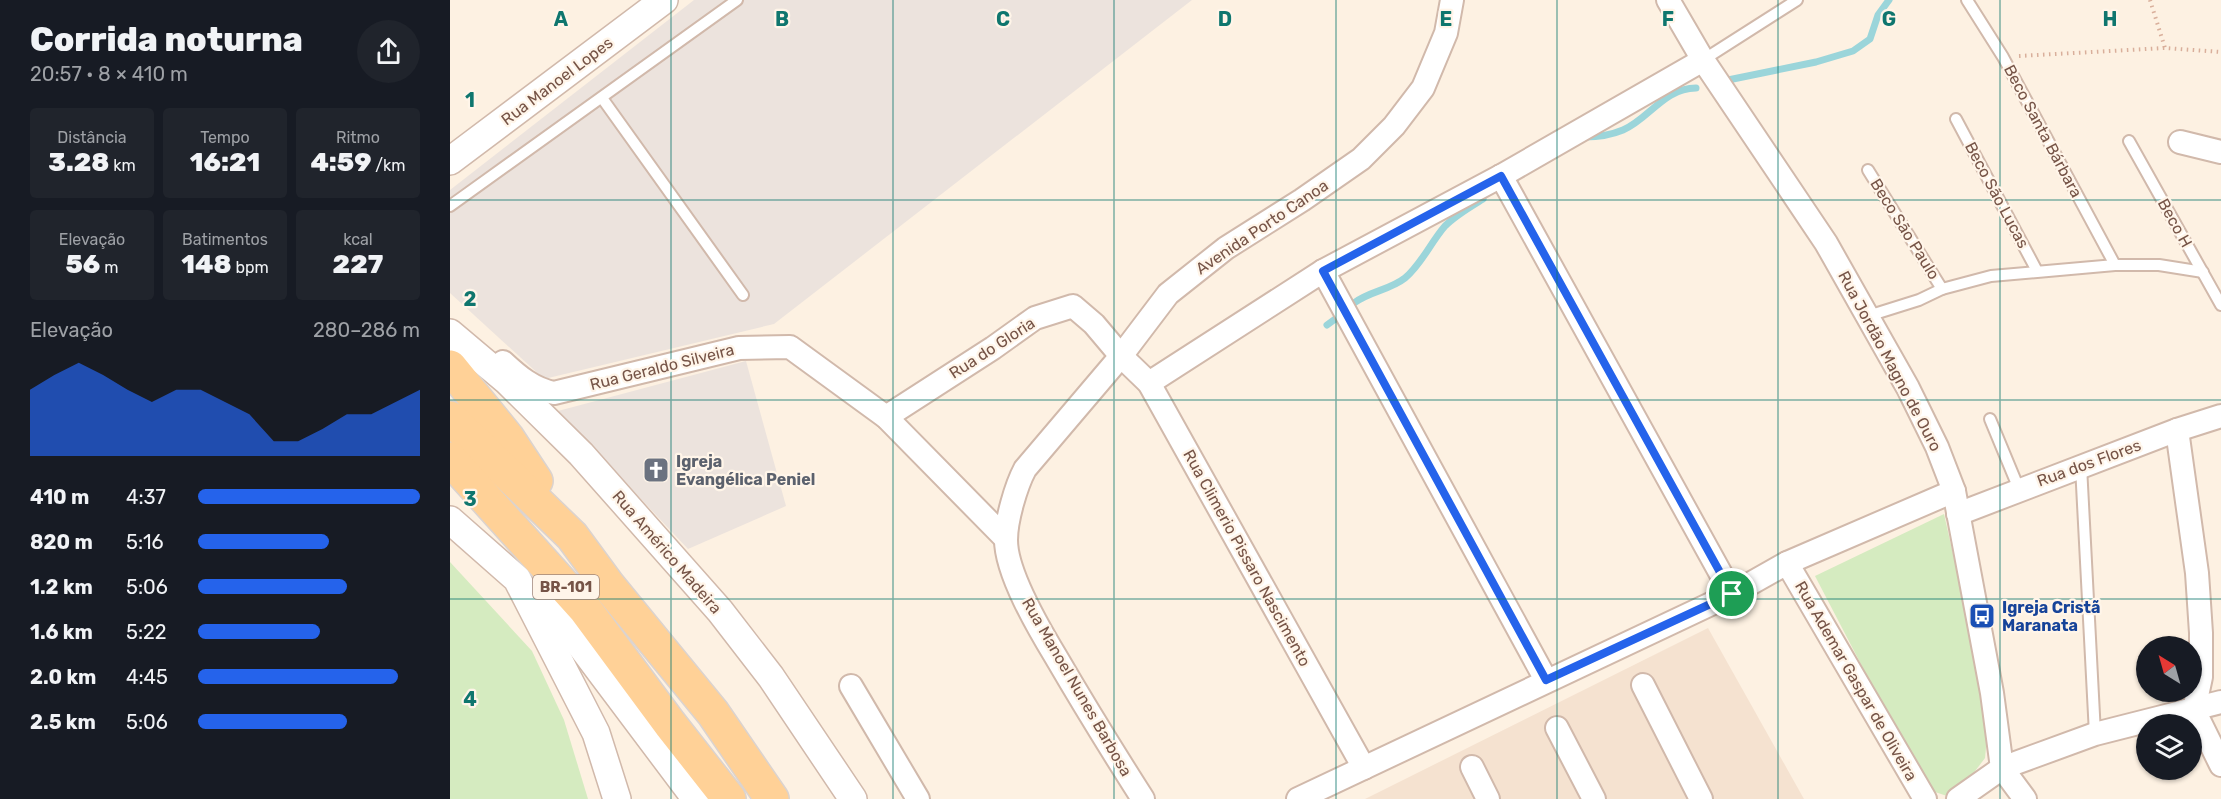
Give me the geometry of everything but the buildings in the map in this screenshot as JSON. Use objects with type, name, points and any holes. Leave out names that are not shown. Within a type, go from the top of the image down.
[{"type":"main road","points":[[450,367],[507,437],[572,536]]},
{"type":"main road","name":"BR-101","points":[[450,418],[572,536],[608,585],[713,712],[772,799]]},
{"type":"main road","name":"BR-101","points":[[450,459],[585,609],[729,799]]},
{"type":"street","name":"Rua Manoel Lopes","points":[[450,161],[664,0]]},
{"type":"street","name":"Avenida Porto Canoa","points":[[1006,539],[1016,487],[1025,469],[1121,356],[1168,294],[1226,248],[1361,159],[1394,126],[1423,88],[1446,33],[1452,0]]},
{"type":"street","name":"Rua Jordão Magno de Ouro","points":[[1668,0],[1703,60],[1826,243],[1913,398],[1937,447],[1954,491],[1986,658],[2002,768]]},
{"type":"street","points":[[1149,383],[1323,271],[1501,176],[1703,60]]},
{"type":"street","points":[[2180,142],[2221,152]]},
{"type":"street","points":[[1501,176],[1732,594]]},
{"type":"street","points":[[1323,271],[1546,680]]},
{"type":"street","name":"Rua do Gloria","points":[[886,417],[1035,318],[1073,306],[1094,324],[1121,356]]},
{"type":"street","name":"Rua Geraldo Silveira","points":[[450,319],[519,376],[544,392],[554,393],[739,348],[790,347],[886,417],[1006,539]]},
{"type":"street","name":"Rua Américo Madeira","points":[[450,333],[507,381],[581,454],[720,611],[771,677],[853,799]]},
{"type":"street","name":"Rua Climerio Pissaro Nascimento","points":[[1121,356],[1149,383],[1364,768]]},
{"type":"street","name":"Rua dos Flores","points":[[1958,514],[2177,430],[2221,417]]},
{"type":"street","points":[[2177,430],[2196,562],[2201,633],[2201,677],[2194,710],[2221,765]]},
{"type":"street","points":[[1298,799],[1732,594],[1787,563],[1954,491]]},
{"type":"street","points":[[450,520],[517,579],[575,638],[696,799]]},
{"type":"street","name":"Rua Manoel Nunes Barbosa","points":[[1006,539],[1020,588],[1036,623],[1086,709],[1143,799]]},
{"type":"street","name":"Rua Ademar Gaspar de Oliveira","points":[[1787,563],[1925,799]]},
{"type":"street","points":[[517,579],[596,734],[617,799]]},
{"type":"street","points":[[1643,685],[1701,799]]},
{"type":"street","points":[[851,686],[918,799]]},
{"type":"street","points":[[1958,799],[2002,768],[2095,734],[2221,702]]},
{"type":"street","points":[[1557,728],[1594,799]]},
{"type":"street","points":[[1472,767],[1488,799]]},
{"type":"street","points":[[2002,768],[2025,799]]},
{"type":"lane","points":[[450,206],[736,0]]},
{"type":"lane","points":[[1703,60],[1797,0]]},
{"type":"lane","name":"Beco Santa Bárbara","points":[[1967,0],[2003,57],[2115,265]]},
{"type":"lane","points":[[602,98],[743,295]]},
{"type":"lane","name":"Beco São Lucas","points":[[1956,119],[2037,271]]},
{"type":"lane","name":"Beco H","points":[[2129,141],[2221,305]]},
{"type":"lane","name":"Beco São Paulo","points":[[1868,170],[1942,289]]},
{"type":"lane","points":[[1868,316],[1920,300],[1942,289],[1991,276],[2115,265],[2159,265],[2203,272]]},
{"type":"lane","points":[[1990,419],[2019,489]]},
{"type":"lane","points":[[2081,466],[2095,734]]},
{"type":"path","points":[[2150,0],[2165,48]]},
{"type":"path","points":[[2003,57],[2165,48],[2221,52]]},
{"type":"shaded area","points":[[694,0],[1192,0],[774,324],[544,379],[450,293],[450,190]]},
{"type":"shaded area","points":[[746,361],[786,506],[688,549],[558,411]]},
{"type":"shaded area","points":[[1708,628],[1804,799],[1365,799]]},
{"type":"green space","points":[[1944,514],[1974,647],[1988,726],[1985,758],[1966,783],[1947,796],[1926,789],[1815,576]]},
{"type":"green space","points":[[450,562],[532,651],[564,720],[588,799],[450,799]]},
{"type":"waterway","points":[[1728,80],[1816,62],[1853,51],[1870,39],[1878,15],[1889,0]]},
{"type":"waterway","points":[[1585,137],[1623,130],[1641,119],[1666,98],[1685,89],[1696,88]]},
{"type":"waterway","points":[[1354,303],[1405,278],[1416,267],[1445,226],[1483,199]]},
{"type":"waterway","points":[[1327,325],[1342,314]]},
{"type":"place","name":"Igreja Evangélica Peniel","points":[[656,470]]},
{"type":"place","name":"Igreja Cristã Maranata","points":[[1982,616]]},
{"type":"route","points":[[1501,176],[1732,594],[1546,680],[1323,271],[1501,176]]}]
